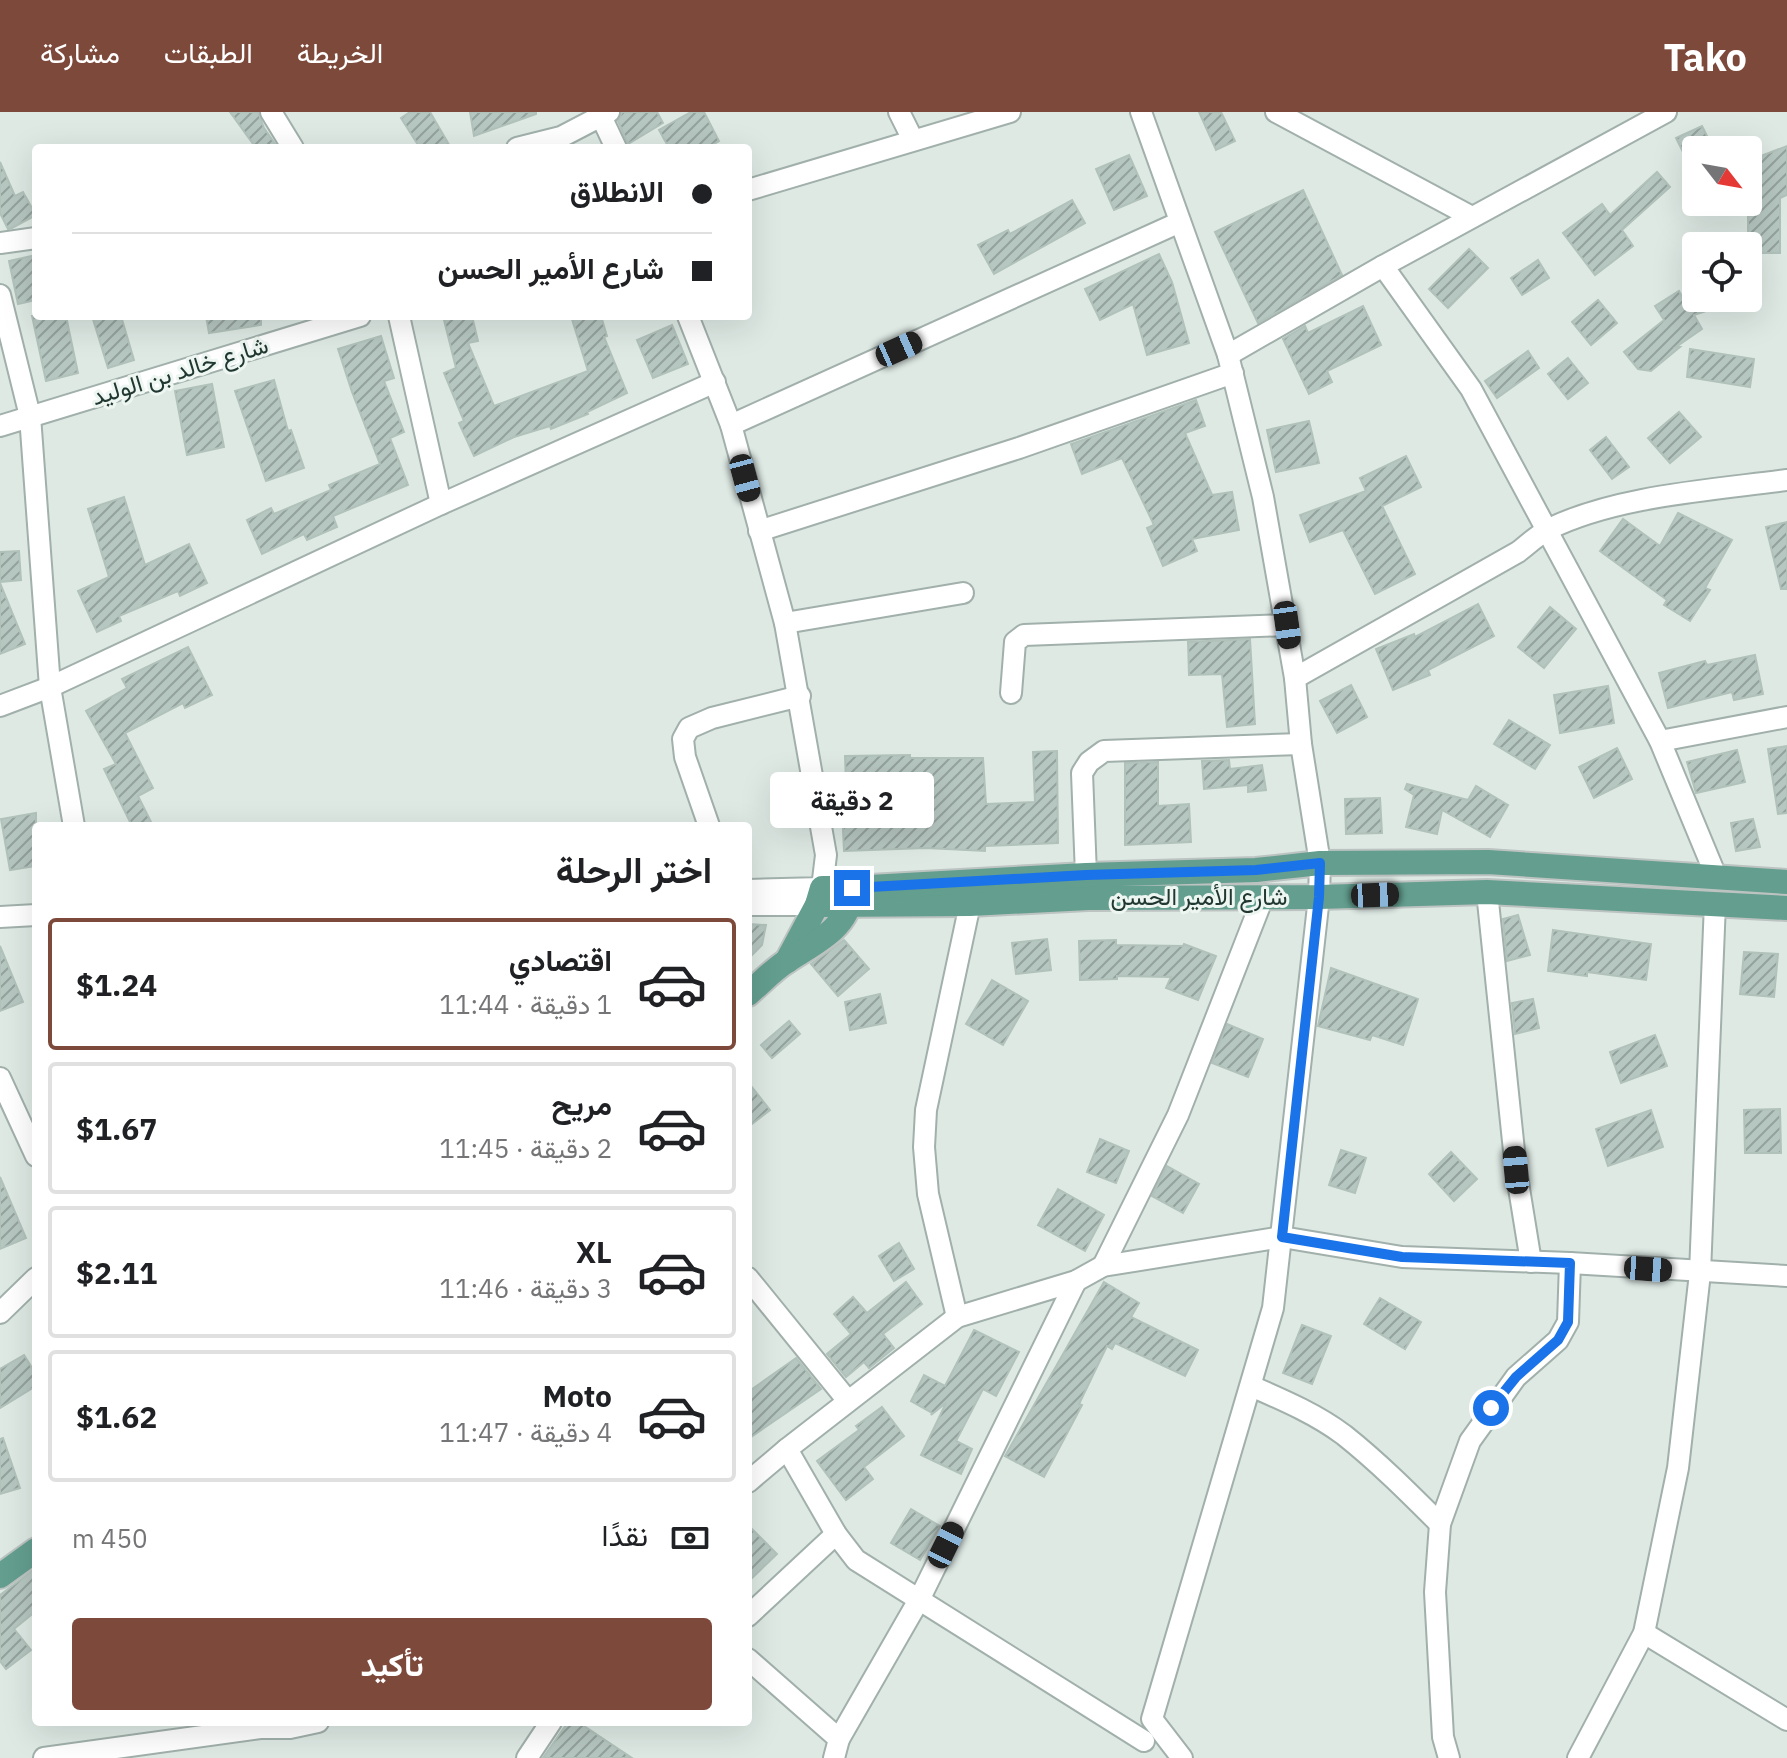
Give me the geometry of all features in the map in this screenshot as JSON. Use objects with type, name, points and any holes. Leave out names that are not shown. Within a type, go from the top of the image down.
[{"type":"main road","name":"شارع الأمير الحسن","points":[[851,897],[1086,875],[1256,870],[1320,863],[1488,862],[1787,882]]},
{"type":"main road","name":"شارع الأمير الحسن","points":[[820,896],[970,904],[1088,898],[1319,897],[1487,892],[1787,908]]},
{"type":"main road","points":[[787,961],[820,896]]},
{"type":"main road","points":[[752,991],[787,961],[832,930],[851,897]]},
{"type":"main road","points":[[0,1576],[32,1553]]},
{"type":"street","points":[[271,112],[291,144]]},
{"type":"street","points":[[899,112],[913,140]]},
{"type":"street","points":[[752,189],[1010,112]]},
{"type":"street","points":[[787,1449],[836,1534],[856,1560],[920,1598],[1141,1749],[1273,1308],[1319,897],[1320,863],[1301,744],[1287,625],[1263,497],[1231,364],[1141,112]]},
{"type":"street","points":[[1276,112],[1472,217]]},
{"type":"street","points":[[759,531],[1019,448],[1231,364],[1383,266],[1666,112]]},
{"type":"street","points":[[533,144],[561,137],[603,114],[614,144]]},
{"type":"street","points":[[731,425],[1180,222]]},
{"type":"street","points":[[0,243],[32,239]]},
{"type":"street","points":[[1383,266],[1471,389],[1660,741],[1716,876]]},
{"type":"street","points":[[0,295],[30,416],[50,687],[73,822]]},
{"type":"street","name":"شارع خالد بن الوليد","points":[[0,426],[347,320]]},
{"type":"street","points":[[400,320],[441,504]]},
{"type":"street","points":[[690,320],[731,425],[785,623],[826,855],[820,896]]},
{"type":"street","points":[[0,706],[50,687],[441,504],[715,382]]},
{"type":"street","points":[[1295,678],[1518,552],[1546,531],[1608,508],[1787,480]]},
{"type":"street","points":[[785,623],[963,593]]},
{"type":"street","points":[[1011,693],[1015,642],[1024,635],[1287,625]]},
{"type":"street","points":[[708,822],[685,757],[683,739],[689,728],[712,718],[800,696]]},
{"type":"street","points":[[1660,741],[1787,717]]},
{"type":"street","points":[[1086,875],[1082,773],[1089,762],[1104,751],[1301,744]]},
{"type":"street","points":[[826,855],[851,897]]},
{"type":"street","points":[[752,890],[820,896]]},
{"type":"street","points":[[1487,892],[1516,1170],[1531,1262]]},
{"type":"street","points":[[1103,1266],[1178,1115],[1264,895]]},
{"type":"street","points":[[752,904],[820,896]]},
{"type":"street","points":[[1578,1758],[1644,1633],[1678,1468],[1700,1273],[1715,903]]},
{"type":"street","points":[[957,1317],[928,1194],[924,1147],[926,1110],[970,904]]},
{"type":"street","points":[[0,917],[32,915]]},
{"type":"street","points":[[0,1078],[32,1147]]},
{"type":"street","points":[[752,1479],[957,1317],[1076,1281],[1103,1266],[1282,1237],[1402,1257],[1787,1276]]},
{"type":"street","points":[[1449,1758],[1443,1737],[1435,1592],[1440,1524],[1470,1441],[1516,1377],[1558,1340],[1568,1322],[1570,1263]]},
{"type":"street","points":[[752,1663],[836,1748],[920,1598],[1076,1281]]},
{"type":"street","points":[[0,1313],[32,1282]]},
{"type":"street","points":[[752,1283],[848,1401]]},
{"type":"street","points":[[1251,1386],[1305,1410],[1343,1434],[1440,1524]]},
{"type":"street","points":[[752,1612],[836,1534]]},
{"type":"street","points":[[1644,1633],[1787,1720]]},
{"type":"street","points":[[1152,1719],[1182,1758]]},
{"type":"street","points":[[44,1758],[260,1728],[299,1726]]},
{"type":"street","points":[[527,1758],[548,1726]]},
{"type":"building","points":[[230,112],[258,112],[275,144],[253,144]]},
{"type":"building","points":[[410,112],[430,112],[449,144],[417,144],[401,118]]},
{"type":"building","points":[[470,112],[536,112],[536,114],[474,136]]},
{"type":"building","points":[[622,112],[657,112],[663,123],[628,144],[618,121]]},
{"type":"building","points":[[691,112],[704,112],[719,141],[714,144],[667,144],[659,130]]},
{"type":"building","points":[[1199,112],[1221,112],[1235,141],[1216,150]]},
{"type":"building","points":[[1702,126],[1707,136],[1682,136],[1682,150],[1676,138]]},
{"type":"building","points":[[1787,146],[1787,195],[1780,198],[1780,253],[1762,253],[1762,232],[1748,232],[1748,216],[1762,216],[1762,156]]},
{"type":"building","points":[[1129,155],[1147,196],[1114,210],[1096,169]]},
{"type":"building","points":[[0,162],[15,196],[23,192],[32,208],[32,217],[8,229],[0,213]]},
{"type":"building","points":[[1657,172],[1670,187],[1622,230],[1633,246],[1595,275],[1563,233],[1602,204],[1610,215]]},
{"type":"building","points":[[1303,190],[1342,275],[1258,323],[1215,232]]},
{"type":"building","points":[[1072,200],[1085,223],[994,274],[978,245],[1008,230],[1010,234]]},
{"type":"building","points":[[1469,249],[1488,268],[1448,308],[1429,289]]},
{"type":"building","points":[[1159,254],[1172,282],[1189,343],[1147,355],[1133,304],[1100,320],[1085,289]]},
{"type":"building","points":[[32,256],[32,301],[18,304],[9,261]]},
{"type":"building","points":[[1538,260],[1549,278],[1522,295],[1511,278]]},
{"type":"building","points":[[1679,291],[1682,312],[1703,312],[1694,315],[1702,329],[1676,347],[1680,347],[1651,371],[1638,369],[1624,352],[1664,320],[1655,306]]},
{"type":"building","points":[[1598,300],[1617,323],[1591,345],[1572,322]]},
{"type":"building","points":[[1363,306],[1381,345],[1327,371],[1332,382],[1309,394],[1283,339],[1305,326],[1308,333]]},
{"type":"building","points":[[33,320],[67,320],[78,373],[46,381]]},
{"type":"building","points":[[93,320],[122,320],[134,360],[108,368]]},
{"type":"building","points":[[207,320],[261,320],[261,325],[209,333]]},
{"type":"building","points":[[444,320],[473,320],[478,341],[468,343],[494,406],[588,371],[572,320],[602,320],[607,336],[604,337],[627,393],[588,414],[551,429],[550,426],[514,437],[474,456],[459,423],[464,421],[444,373],[456,368]]},
{"type":"building","points":[[672,325],[688,364],[653,378],[637,340]]},
{"type":"building","points":[[381,336],[394,378],[384,381],[404,432],[390,438],[408,485],[333,516],[337,527],[307,540],[304,534],[262,554],[247,520],[271,508],[274,514],[331,490],[329,485],[380,464],[338,349]]},
{"type":"building","points":[[1690,349],[1754,359],[1750,387],[1687,377]]},
{"type":"building","points":[[1528,351],[1539,368],[1497,398],[1485,381]]},
{"type":"building","points":[[1568,358],[1588,383],[1568,399],[1548,374]]},
{"type":"building","points":[[274,380],[288,431],[291,430],[304,468],[266,481],[235,391]]},
{"type":"building","points":[[212,384],[224,447],[187,455],[175,391]]},
{"type":"building","points":[[1196,400],[1205,426],[1185,433],[1212,495],[1232,492],[1239,530],[1192,539],[1197,551],[1163,566],[1147,528],[1154,525],[1122,458],[1082,474],[1071,444]]},
{"type":"building","points":[[1679,412],[1701,437],[1670,463],[1648,438]]},
{"type":"building","points":[[1309,421],[1319,463],[1276,472],[1267,430]]},
{"type":"building","points":[[1606,437],[1629,467],[1612,479],[1590,450]]},
{"type":"building","points":[[1406,456],[1421,487],[1382,506],[1415,574],[1375,594],[1343,530],[1310,542],[1300,515],[1366,491],[1360,478]]},
{"type":"building","points":[[124,497],[145,565],[189,544],[207,583],[180,596],[178,591],[119,616],[121,621],[97,632],[78,591],[109,577],[88,509]]},
{"type":"building","points":[[1678,513],[1732,540],[1705,588],[1710,590],[1690,621],[1664,605],[1667,600],[1600,551],[1623,519],[1660,546]]},
{"type":"building","points":[[1787,522],[1787,589],[1781,589],[1766,527]]},
{"type":"building","points":[[19,551],[21,580],[0,582],[0,552]]},
{"type":"building","points":[[0,583],[25,644],[0,654]]},
{"type":"building","points":[[1478,604],[1494,636],[1428,670],[1430,675],[1393,690],[1376,649],[1414,634],[1415,637]]},
{"type":"building","points":[[1550,607],[1576,629],[1544,668],[1518,647]]},
{"type":"building","points":[[1250,639],[1255,724],[1227,727],[1222,674],[1189,675],[1188,642]]},
{"type":"building","points":[[188,647],[212,695],[185,708],[183,703],[125,733],[153,788],[138,796],[151,822],[130,822],[104,769],[116,764],[86,711],[127,688],[122,679]]},
{"type":"building","points":[[1755,655],[1763,694],[1734,700],[1732,692],[1668,708],[1659,673],[1705,661],[1707,665]]},
{"type":"building","points":[[1351,685],[1367,717],[1337,733],[1320,701]]},
{"type":"building","points":[[1608,686],[1614,723],[1560,733],[1554,695]]},
{"type":"building","points":[[1509,720],[1550,745],[1535,769],[1494,744]]},
{"type":"building","points":[[1787,746],[1787,813],[1778,814],[1768,749]]},
{"type":"building","points":[[1617,748],[1632,779],[1594,798],[1579,767]]},
{"type":"building","points":[[1737,750],[1745,782],[1696,793],[1687,762]]},
{"type":"building","points":[[1057,751],[1058,843],[985,846],[985,851],[926,848],[844,851],[842,809],[847,809],[845,756],[983,758],[986,804],[1035,802],[1033,752]]},
{"type":"building","points":[[1229,760],[1230,769],[1262,765],[1266,790],[1248,792],[1248,785],[1204,789],[1202,761]]},
{"type":"building","points":[[1158,762],[1158,806],[1189,804],[1191,842],[1125,845],[1125,763]]},
{"type":"building","points":[[1407,784],[1468,800],[1476,786],[1508,805],[1490,837],[1442,810],[1437,834],[1406,827],[1414,795],[1405,789]]},
{"type":"building","points":[[1380,798],[1382,833],[1346,834],[1345,799]]},
{"type":"building","points":[[36,813],[36,822],[32,822],[32,867],[10,870],[1,819]]},
{"type":"building","points":[[1753,819],[1760,847],[1736,851],[1731,823]]},
{"type":"building","points":[[1518,915],[1530,955],[1507,961],[1503,919]]},
{"type":"building","points":[[752,924],[766,925],[762,945],[752,955]]},
{"type":"building","points":[[1553,930],[1651,944],[1646,980],[1587,972],[1587,976],[1548,971]]},
{"type":"building","points":[[1047,939],[1051,970],[1016,974],[1012,943]]},
{"type":"building","points":[[844,940],[869,969],[838,996],[811,964]]},
{"type":"building","points":[[1116,940],[1116,945],[1184,944],[1216,956],[1198,1000],[1166,988],[1171,977],[1117,976],[1117,979],[1080,980],[1079,941]]},
{"type":"building","points":[[0,946],[23,1002],[0,1011]]},
{"type":"building","points":[[1744,952],[1778,954],[1774,997],[1740,994]]},
{"type":"building","points":[[1331,968],[1418,999],[1403,1045],[1372,1035],[1370,1040],[1318,1026]]},
{"type":"building","points":[[992,980],[1028,1001],[1003,1045],[966,1024]]},
{"type":"building","points":[[880,994],[886,1023],[850,1030],[845,1002]]},
{"type":"building","points":[[1533,999],[1539,1028],[1515,1034],[1512,1003]]},
{"type":"building","points":[[789,1021],[800,1034],[772,1058],[761,1045]]},
{"type":"building","points":[[1227,1024],[1263,1039],[1248,1077],[1212,1063]]},
{"type":"building","points":[[1655,1035],[1667,1066],[1621,1083],[1610,1052]]},
{"type":"building","points":[[752,1087],[770,1110],[752,1124]]},
{"type":"building","points":[[1780,1109],[1781,1153],[1745,1153],[1744,1110]]},
{"type":"building","points":[[1651,1110],[1663,1147],[1608,1166],[1596,1129]]},
{"type":"building","points":[[1100,1139],[1129,1151],[1116,1183],[1087,1172]]},
{"type":"building","points":[[1341,1150],[1366,1158],[1355,1193],[1329,1185]]},
{"type":"building","points":[[1451,1152],[1477,1179],[1454,1201],[1429,1174]]},
{"type":"building","points":[[1167,1166],[1199,1184],[1183,1213],[1152,1196]]},
{"type":"building","points":[[0,1177],[26,1238],[0,1249]]},
{"type":"building","points":[[1058,1189],[1104,1215],[1085,1251],[1038,1225]]},
{"type":"building","points":[[899,1243],[914,1269],[894,1281],[879,1256]]},
{"type":"building","points":[[906,1282],[922,1304],[883,1334],[894,1348],[869,1368],[864,1362],[846,1377],[827,1354],[851,1334],[834,1314],[853,1297],[867,1313]]},
{"type":"building","points":[[1104,1282],[1139,1303],[1131,1317],[1198,1350],[1185,1376],[1115,1343],[1112,1349],[1107,1346],[1079,1404],[1082,1405],[1044,1477],[1005,1456]]},
{"type":"building","points":[[1380,1298],[1421,1322],[1405,1349],[1364,1324]]},
{"type":"building","points":[[1302,1325],[1331,1336],[1312,1384],[1283,1373]]},
{"type":"building","points":[[974,1330],[1019,1352],[996,1396],[983,1389],[956,1441],[972,1449],[961,1474],[921,1455],[946,1403],[931,1415],[911,1401],[924,1375],[945,1386]]},
{"type":"building","points":[[24,1355],[32,1368],[32,1388],[0,1408],[0,1369]]},
{"type":"building","points":[[796,1358],[821,1389],[752,1436],[752,1389]]},
{"type":"building","points":[[882,1407],[904,1436],[864,1467],[873,1479],[846,1500],[817,1461],[859,1430],[856,1426]]},
{"type":"building","points":[[3,1438],[20,1488],[0,1494],[0,1439]]},
{"type":"building","points":[[911,1509],[940,1526],[920,1560],[891,1543]]},
{"type":"building","points":[[752,1529],[777,1554],[752,1578]]},
{"type":"building","points":[[32,1571],[32,1614],[14,1629],[31,1650],[6,1669],[0,1661],[0,1595]]},
{"type":"building","points":[[565,1726],[584,1726],[632,1758],[543,1758]]},
{"type":"route","points":[[852,888],[1086,875],[1256,870],[1320,863],[1319,897],[1282,1237],[1402,1257],[1570,1263],[1568,1322],[1558,1340],[1516,1377],[1491,1408]]}]
